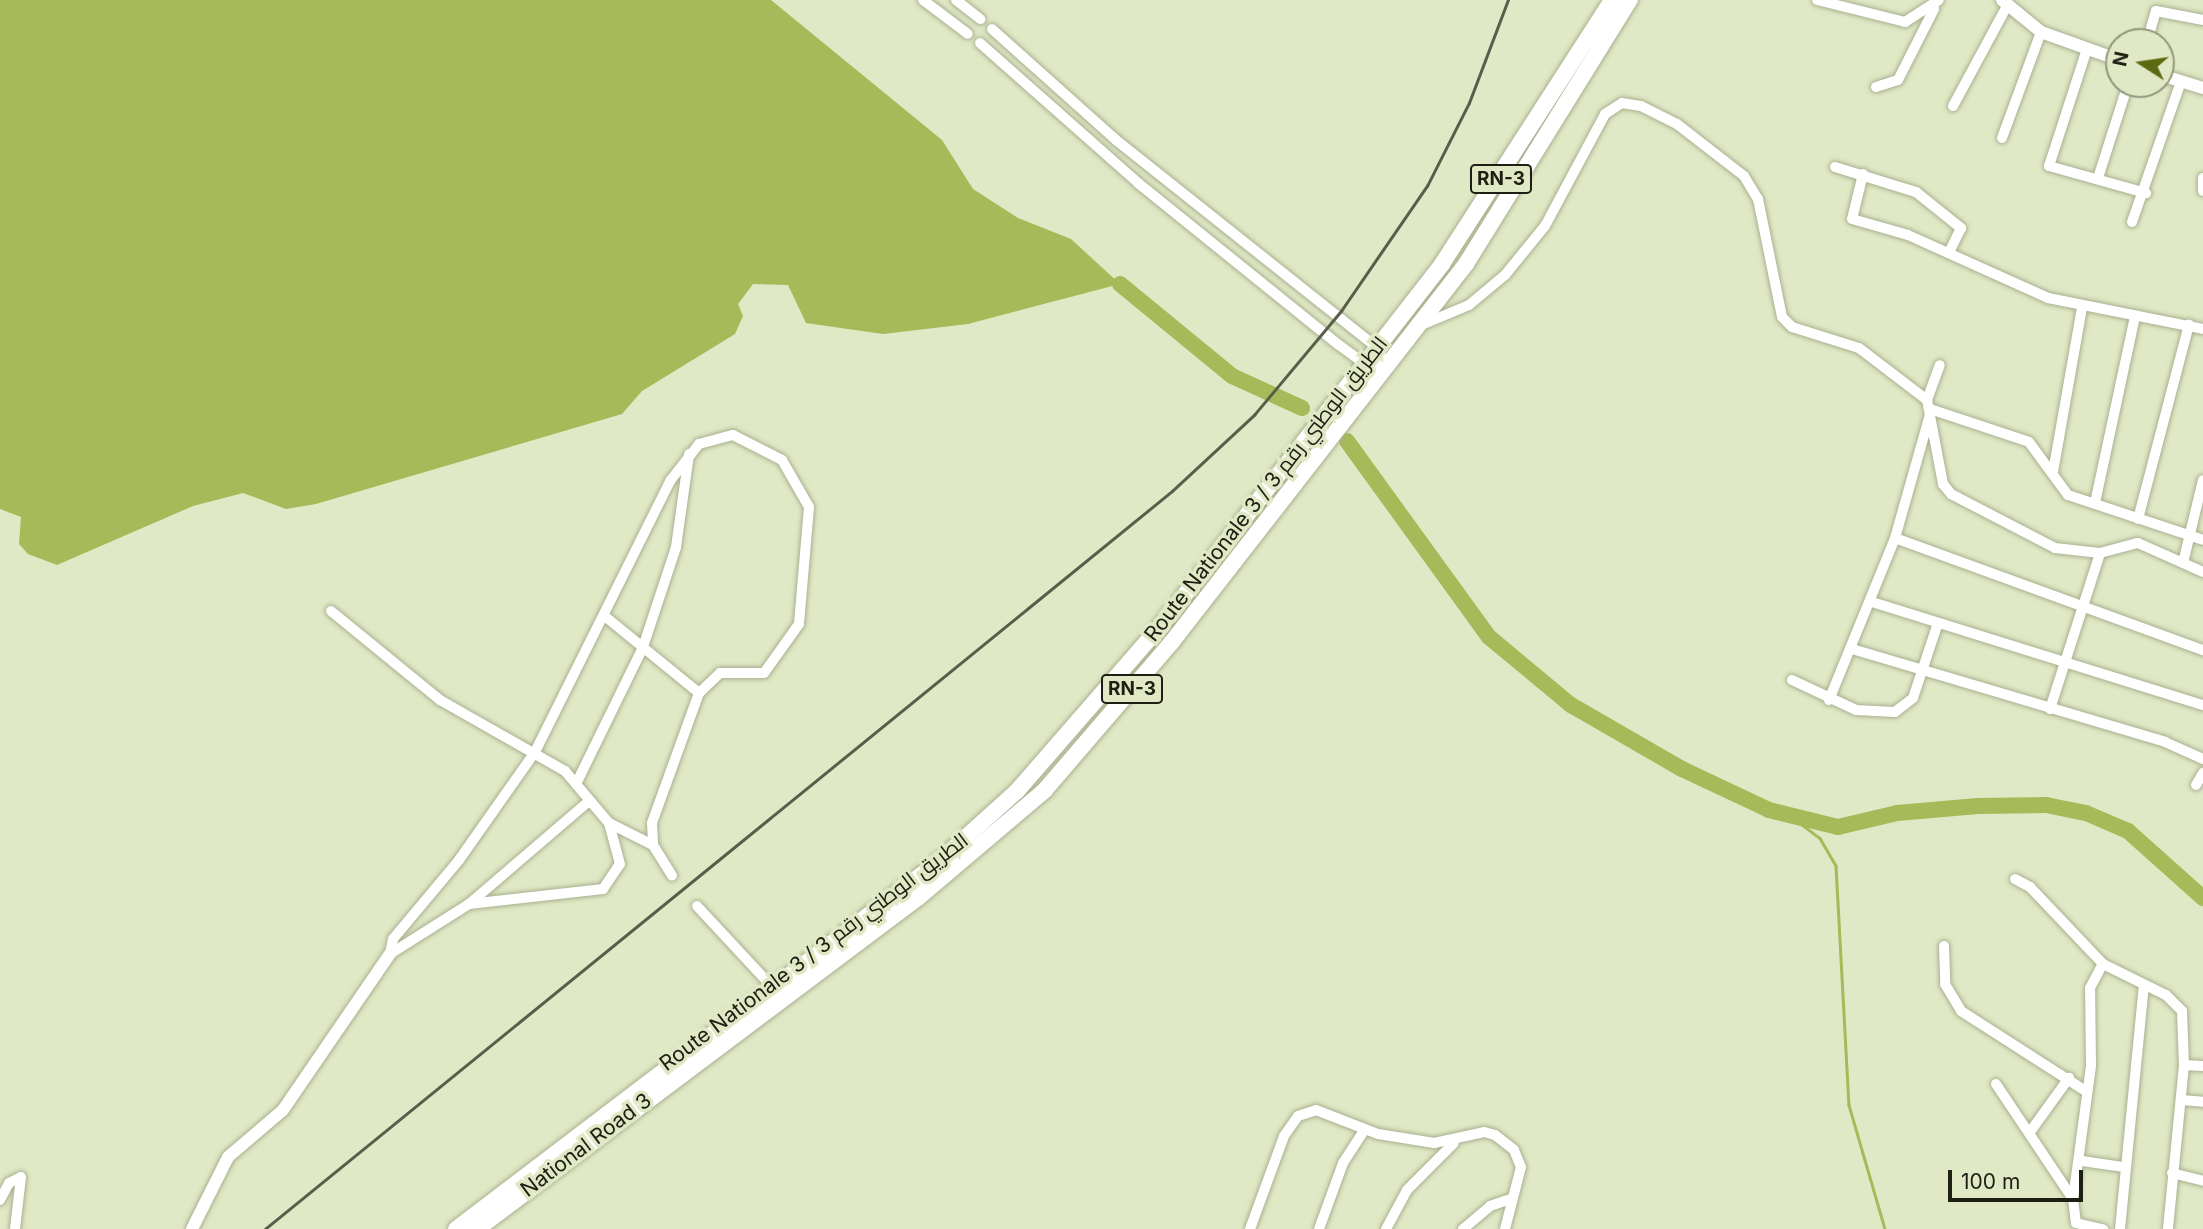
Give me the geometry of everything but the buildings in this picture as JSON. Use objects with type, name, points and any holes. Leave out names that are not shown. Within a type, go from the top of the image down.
[{"type":"highway","name":"Route Nationale 3 / الطريق الوطني رقم 3","points":[[456,1229],[776,991],[937,863],[1017,791],[1162,624],[1364,363],[1497,185],[1612,0]]},
{"type":"highway","name":"National Road 3","points":[[477,1229],[776,991],[946,876],[1045,790],[1171,643],[1418,327],[1512,197],[1630,0]]},
{"type":"street","points":[[923,0],[968,34]]},
{"type":"street","points":[[956,0],[980,19]]},
{"type":"street","points":[[1816,0],[1851,3],[1905,22],[1938,1]]},
{"type":"street","points":[[1876,87],[1898,80],[1938,1]]},
{"type":"street","points":[[1952,106],[2004,3],[2041,32],[2105,55]]},
{"type":"street","points":[[2149,28],[2150,19],[2167,4],[2203,20]]},
{"type":"street","points":[[992,29],[1116,141],[1376,347],[1387,366]]},
{"type":"street","points":[[2002,138],[2041,32]]},
{"type":"street","points":[[981,43],[1104,153],[1259,281],[1364,363],[1387,366]]},
{"type":"street","points":[[2087,49],[2048,160],[2054,170],[2098,178],[2146,193]]},
{"type":"street","points":[[2175,79],[2203,88]]},
{"type":"street","points":[[2132,222],[2146,193],[2181,81]]},
{"type":"street","points":[[2098,178],[2124,98]]},
{"type":"street","points":[[1418,327],[1469,304],[1519,260],[1605,114],[1631,103],[1677,124],[1744,176],[1758,199],[1782,317],[1791,327],[1859,348],[1929,407],[2029,442],[2067,495],[2203,540]]},
{"type":"street","points":[[1104,153],[1116,141]]},
{"type":"street","points":[[1835,167],[1916,192],[1961,228],[1949,253]]},
{"type":"street","points":[[1863,174],[1852,219],[1949,253],[2004,283],[2082,307],[2203,329]]},
{"type":"street","points":[[2203,178],[2203,191]]},
{"type":"street","points":[[1191,225],[1203,211]]},
{"type":"street","points":[[1259,281],[1271,265]]},
{"type":"street","points":[[2053,472],[2082,307]]},
{"type":"street","points":[[2095,503],[2136,317]]},
{"type":"street","points":[[2138,519],[2189,325]]},
{"type":"street","points":[[1829,700],[1872,602],[1895,538],[1940,365]]},
{"type":"street","points":[[1929,407],[1943,484],[1951,494],[2027,537],[2100,553],[2138,543],[2203,572]]},
{"type":"street","points":[[192,1229],[228,1157],[284,1110],[390,954],[393,939],[459,860],[535,752],[607,618],[670,481],[690,453],[720,436],[752,440],[782,460],[809,506],[799,624],[764,673],[720,673],[699,693],[652,823],[653,845],[672,876]]},
{"type":"street","points":[[576,784],[643,647],[676,547],[690,453]]},
{"type":"street","points":[[2183,563],[2203,480]]},
{"type":"street","points":[[1895,538],[2082,610],[2203,650]]},
{"type":"street","points":[[2050,709],[2100,553]]},
{"type":"street","points":[[1872,602],[2203,705]]},
{"type":"street","points":[[331,611],[440,700],[535,752],[576,784],[587,802],[609,822],[653,845]]},
{"type":"street","points":[[607,618],[699,693]]},
{"type":"street","points":[[1791,680],[1829,700],[1856,710],[1895,712],[1913,698],[1938,623]]},
{"type":"street","points":[[1852,649],[1923,674],[2165,742],[2203,760]]},
{"type":"street","points":[[2196,785],[2203,773]]},
{"type":"street","points":[[390,954],[469,904],[587,802]]},
{"type":"street","points":[[469,904],[603,889],[621,864],[609,822]]},
{"type":"street","points":[[2015,879],[2103,964],[2176,1001],[2182,1011],[2182,1100],[2168,1229]]},
{"type":"street","points":[[697,906],[776,991]]},
{"type":"street","points":[[1944,946],[1945,984],[1961,1011],[2087,1092]]},
{"type":"street","points":[[2103,964],[2091,981],[2082,1161],[2073,1199],[2076,1223],[2103,1229]]},
{"type":"street","points":[[2120,1229],[2123,1167],[2144,985]]},
{"type":"street","points":[[2184,1065],[2203,1066]]},
{"type":"street","points":[[2030,1132],[2069,1078]]},
{"type":"street","points":[[1996,1084],[2073,1199]]},
{"type":"street","points":[[2182,1100],[2203,1102]]},
{"type":"street","points":[[1250,1229],[1269,1166],[1298,1116],[1321,1111],[1365,1129],[1454,1142],[1488,1132],[1510,1146],[1521,1167],[1505,1229]]},
{"type":"street","points":[[1319,1229],[1343,1163],[1365,1129]]},
{"type":"street","points":[[1386,1229],[1407,1190],[1454,1142]]},
{"type":"street","points":[[2082,1161],[2123,1167]]},
{"type":"street","points":[[2172,1174],[2203,1181]]},
{"type":"street","points":[[0,1200],[9,1183],[21,1177],[15,1229]]},
{"type":"street","points":[[1463,1229],[1490,1206],[1513,1198]]},
{"type":"street","points":[[2070,1229],[2075,1216]]},
{"type":"shaded area","points":[[0,0],[771,0],[942,140],[973,189],[1018,218],[1071,239],[1120,284],[968,324],[883,334],[806,323],[788,285],[753,284],[738,304],[743,316],[735,334],[642,391],[622,414],[316,504],[286,509],[243,493],[193,506],[57,565],[28,554],[19,544],[21,517],[0,509]]},
{"type":"waterway","points":[[1120,284],[1232,376],[1302,408]]},
{"type":"waterway","points":[[1347,441],[1489,637],[1571,705],[1682,769],[1769,810],[1838,827],[1897,813],[1978,806],[2046,805],[2086,813],[2128,831],[2203,898]]},
{"type":"waterway","points":[[1788,814],[1820,838],[1836,866],[1849,1105],[1885,1229]]},
{"type":"railway","points":[[265,1229],[1172,491],[1254,415],[1341,311],[1427,186],[1469,103],[1508,0]]}]
